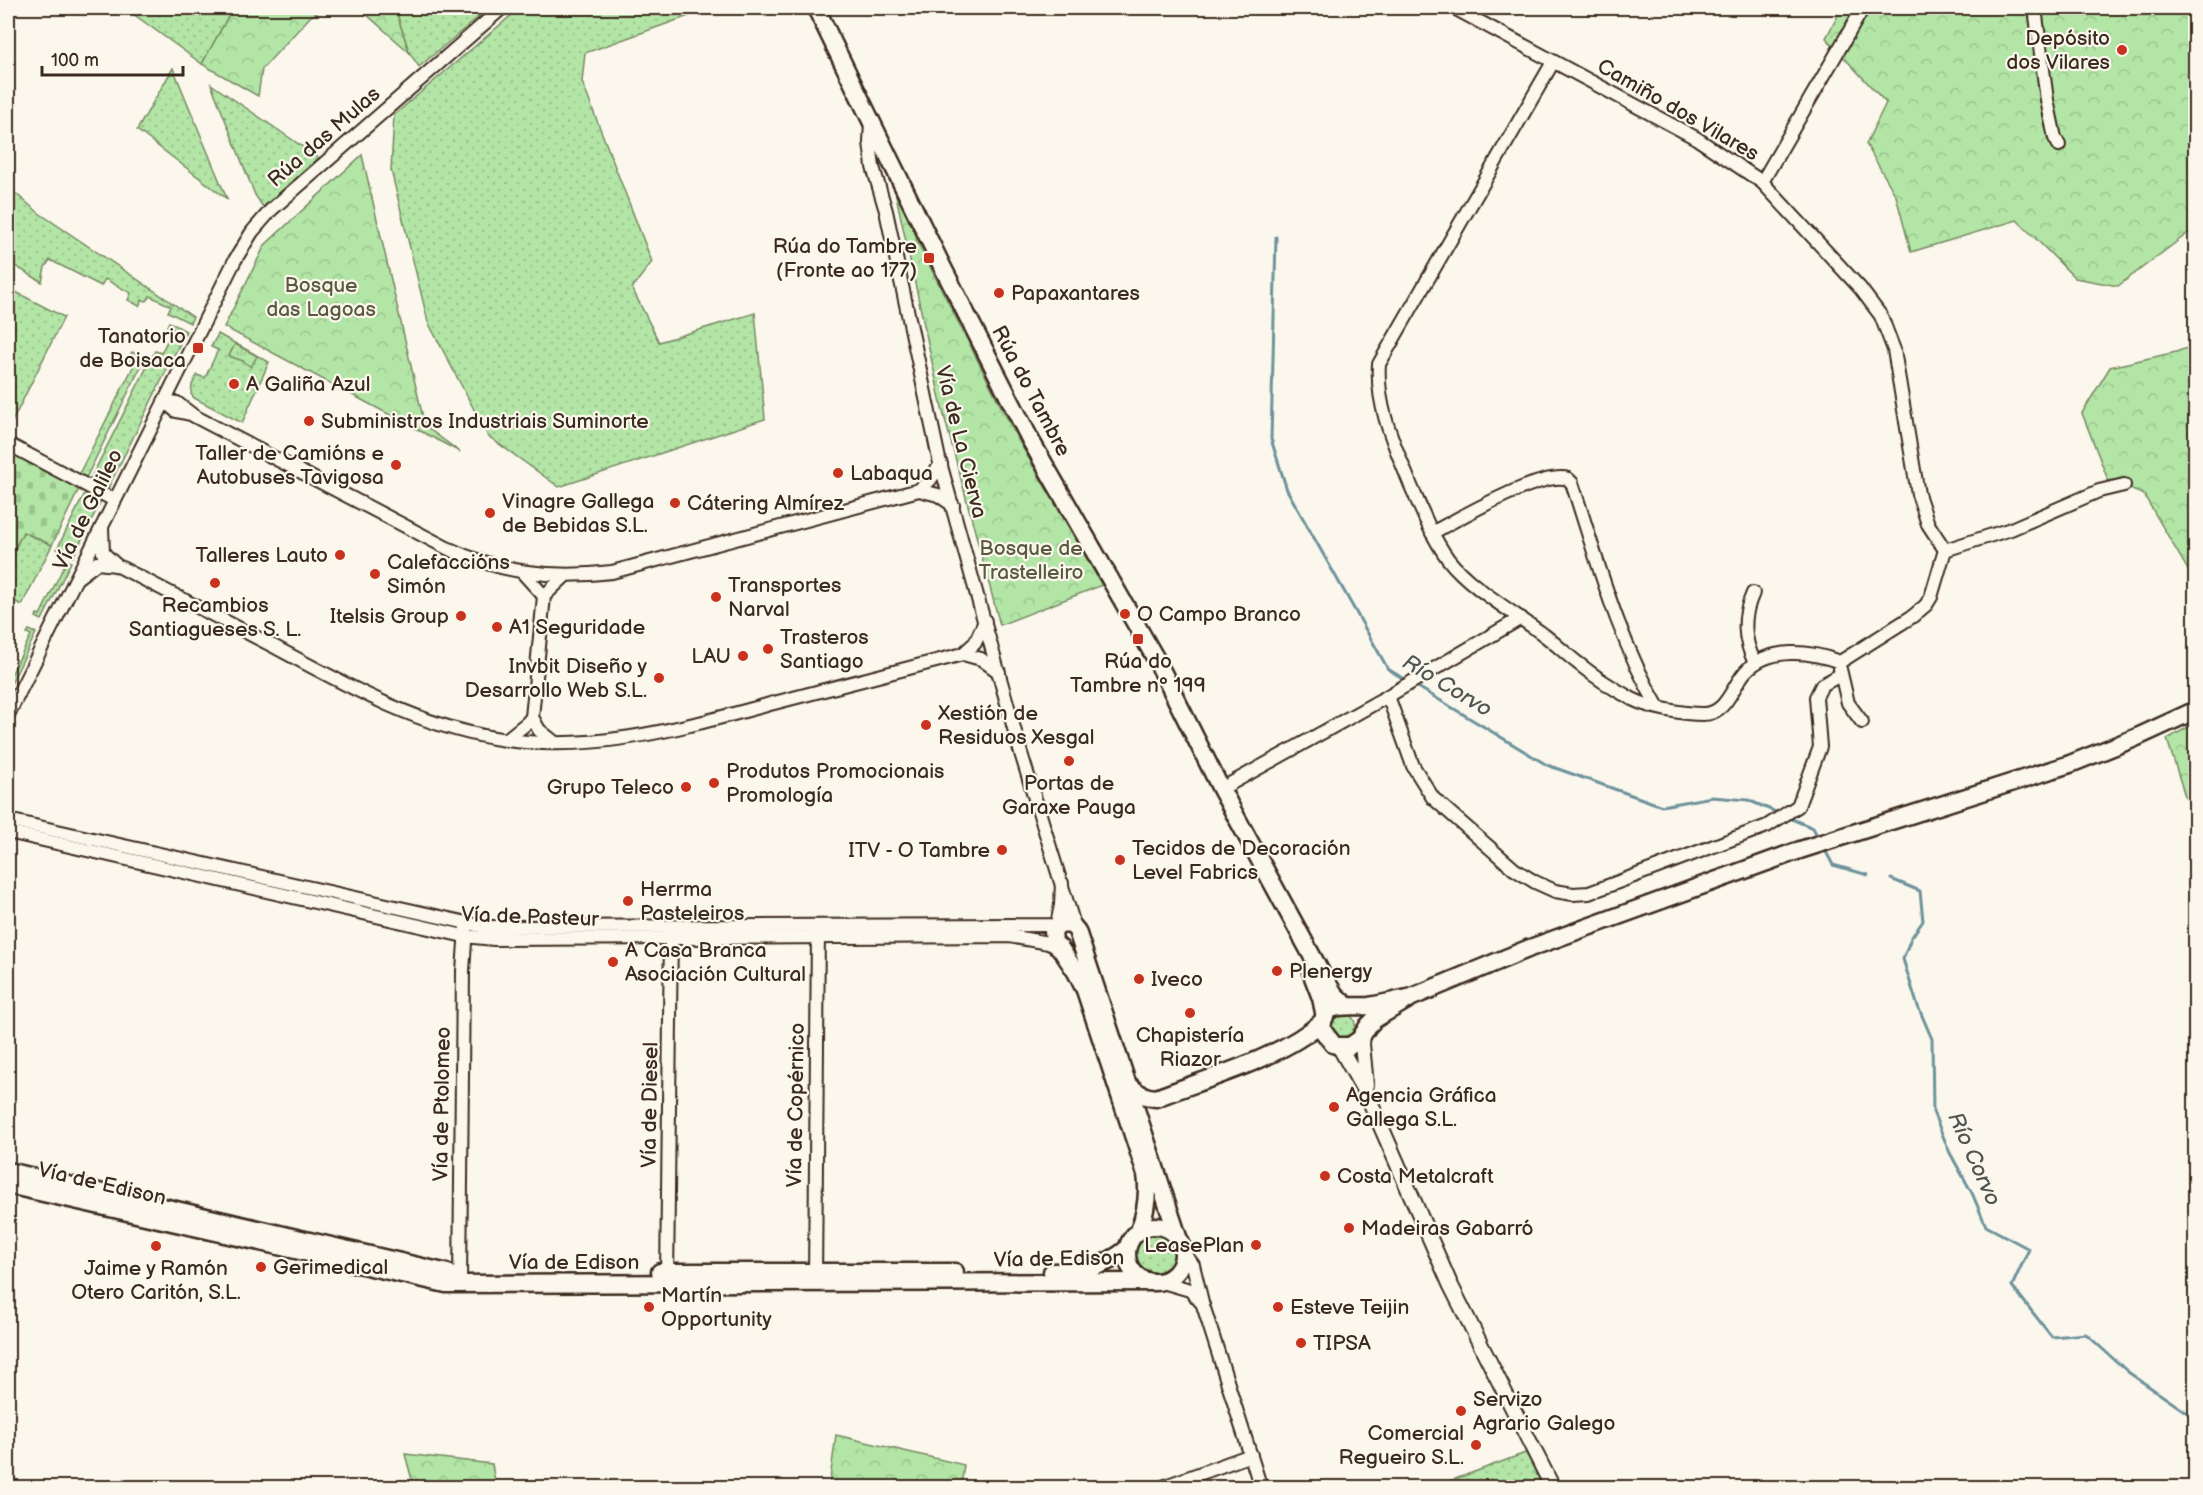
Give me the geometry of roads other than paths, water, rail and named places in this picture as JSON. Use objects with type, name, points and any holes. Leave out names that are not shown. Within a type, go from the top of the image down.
[{"type":"main road","name":"Rúa do Tambre","points":[[816,8],[872,123],[882,162],[1030,441],[1157,661],[1221,789],[1294,926]]},
{"type":"main road","points":[[1279,1051],[1355,1043],[1375,1019],[1412,997],[1605,920],[1800,850],[2050,771],[2135,738],[2196,710]]},
{"type":"main road","points":[[1060,948],[1072,946],[1076,931],[1065,923],[1058,925],[1053,931],[1052,939],[1060,948],[1084,990],[1146,1174],[1148,1197],[1139,1231]]},
{"type":"main road","points":[[1294,926],[1328,985],[1349,1006],[1361,1014],[1365,1026],[1363,1033]]},
{"type":"main road","points":[[1294,926],[1321,998],[1323,1031],[1336,1045]]},
{"type":"main road","name":"Vía de La Cierva","points":[[1076,931],[1181,1246]]},
{"type":"main road","points":[[1141,1124],[1147,1108],[1156,1098],[1279,1051],[1306,1035],[1333,1008],[1370,1005],[1412,997]]},
{"type":"main road","points":[[1128,1084],[1136,1092],[1156,1098]]},
{"type":"main road","name":"Vía de Edison","points":[[8,1171],[432,1270],[460,1280]]},
{"type":"main road","name":"Vía de Edison","points":[[8,1185],[429,1282],[1065,1272],[1107,1263],[1127,1249]]},
{"type":"main road","points":[[1154,1226],[1162,1227],[1170,1231],[1181,1246],[1181,1264],[1172,1276],[1155,1282],[1142,1279],[1130,1267],[1127,1249],[1133,1236],[1139,1231],[1154,1226]]},
{"type":"main road","name":"Vía de Edison","points":[[815,1277],[1155,1282]]},
{"type":"street","name":"Rúa das Mulas","points":[[203,322],[243,245],[266,215],[502,8]]},
{"type":"street","name":"Camiño dos Vilares","points":[[1454,8],[1696,138],[1762,182],[1860,288],[1881,316],[1894,350],[1918,494],[1928,524],[1945,550]]},
{"type":"street","points":[[1762,182],[1863,8]]},
{"type":"street","points":[[2035,8],[2047,100],[2055,138],[2059,145]]},
{"type":"street","points":[[1553,62],[1378,364],[1380,399],[1385,421],[1432,533],[1449,560],[1473,583],[1547,637],[1580,665],[1634,700],[1659,707],[1705,714],[1718,711],[1742,676],[1755,663],[1800,652],[1840,662],[1905,621],[1926,605],[1931,597],[1945,550],[2011,529],[2099,491],[2124,485]]},
{"type":"street","name":"Vía de La Cierva","points":[[882,162],[941,464],[1020,750],[1076,931]]},
{"type":"street","name":"Vía de Galileo","points":[[8,715],[76,579],[95,555],[102,527],[114,500],[203,322]]},
{"type":"street","points":[[176,378],[178,393],[190,414]]},
{"type":"street","points":[[164,401],[177,403],[190,414],[447,548],[482,563],[523,573],[565,576],[612,572],[946,483]]},
{"type":"street","points":[[154,422],[171,414],[190,414]]},
{"type":"street","points":[[8,444],[114,500]]},
{"type":"street","points":[[923,489],[941,464]]},
{"type":"street","points":[[1432,533],[1498,497],[1553,479],[1568,479],[1572,483],[1626,645],[1641,678],[1659,707]]},
{"type":"street","points":[[923,489],[953,505]]},
{"type":"street","points":[[95,555],[355,690],[403,711],[447,727],[530,742],[612,741],[667,732],[992,646]]},
{"type":"street","points":[[523,573],[544,593]]},
{"type":"street","points":[[530,742],[526,732],[531,722],[546,575]]},
{"type":"street","points":[[544,593],[565,576]]},
{"type":"street","points":[[1753,592],[1744,615],[1746,642],[1755,663]]},
{"type":"street","points":[[1221,789],[1388,696],[1521,618]]},
{"type":"street","points":[[968,653],[985,621]]},
{"type":"street","points":[[968,653],[988,663],[999,672]]},
{"type":"street","points":[[1840,662],[1840,675],[1848,703],[1862,722]]},
{"type":"street","points":[[1388,696],[1413,766],[1433,798],[1514,869],[1555,891],[1573,894],[1589,893],[1767,826],[1798,806],[1820,747],[1816,697],[1822,685],[1840,675]]},
{"type":"street","points":[[507,739],[531,722]]},
{"type":"street","points":[[531,722],[542,734],[554,742]]},
{"type":"street","name":"Vía de Pasteur","points":[[8,819],[465,930]]},
{"type":"street","name":"Vía de Pasteur","points":[[8,832],[465,930],[500,928],[671,933],[818,932],[1058,925]]},
{"type":"street","name":"Vía de La Cierva","points":[[1058,925],[1062,884]]},
{"type":"street","name":"Vía de Ptolomeo","points":[[460,1280],[465,930]]},
{"type":"street","name":"Vía de Pasteur","points":[[818,932],[1009,936],[1060,948]]},
{"type":"street","name":"Vía de Copérnico","points":[[815,1277],[818,932]]},
{"type":"street","name":"Vía de Diesel","points":[[667,1278],[671,933]]},
{"type":"street","points":[[1363,1033],[1364,1066],[1369,1099]]},
{"type":"street","points":[[1336,1045],[1369,1099],[1450,1284],[1553,1488]]},
{"type":"street","name":"Vía de La Cierva","points":[[1181,1246],[1193,1265],[1202,1302],[1261,1488]]},
{"type":"street","points":[[1155,1282],[1190,1290],[1202,1302]]},
{"type":"street","points":[[1160,1488],[1251,1455]]},
{"type":"waterway","name":"Río Corvo","points":[[1276,237],[1271,439],[1287,490],[1388,669],[1407,681]]},
{"type":"waterway","name":"Río Corvo","points":[[1413,684],[1547,765],[1662,806],[1712,797],[1748,800],[1778,813]]},
{"type":"waterway","name":"Río Corvo","points":[[1787,817],[1813,828],[1818,837]]},
{"type":"waterway","name":"Río Corvo","points":[[1824,848],[1833,865],[1868,875]]},
{"type":"waterway","name":"Río Corvo","points":[[1891,879],[1920,891],[1923,921],[1911,938],[1903,959],[1917,1004],[1932,1039],[1933,1112],[1950,1153],[1972,1193],[1986,1226],[2029,1249],[2012,1286],[2052,1337],[2086,1334],[2128,1372],[2196,1419]]},
{"type":"place","name":"Depósito dos Vilares","points":[[2122,50]]},
{"type":"place","name":"Rúa do Tambre (Fronte ao 177)","points":[[929,258]]},
{"type":"place","name":"Papaxantares","points":[[999,293]]},
{"type":"place","name":"Tanatorio de Boisaca","points":[[198,348]]},
{"type":"place","name":"A Galiña Azul","points":[[234,384]]},
{"type":"place","name":"Subministros Industriais Suminorte","points":[[309,421]]},
{"type":"place","name":"Taller de Camións e Autobuses Tavigosa","points":[[396,465]]},
{"type":"place","name":"Labaqua","points":[[838,473]]},
{"type":"place","name":"Cátering Almírez","points":[[675,503]]},
{"type":"place","name":"Vinagre Gallega de Bebidas S.L.","points":[[490,513]]},
{"type":"place","name":"Talleres Lauto","points":[[340,555]]},
{"type":"place","name":"Calefaccións Simón","points":[[375,574]]},
{"type":"place","name":"Recambios Santiagueses S. L.","points":[[215,583]]},
{"type":"place","name":"Transportes Narval","points":[[716,597]]},
{"type":"place","name":"O Campo Branco","points":[[1125,614]]},
{"type":"place","name":"Itelsis Group","points":[[461,616]]},
{"type":"place","name":"A1 Seguridade","points":[[497,627]]},
{"type":"place","name":"Rúa do Tambre nº 199","points":[[1138,639]]},
{"type":"place","name":"Trasteros Santiago","points":[[768,649]]},
{"type":"place","name":"LAU","points":[[743,656]]},
{"type":"place","name":"Invbit Diseño y Desarrollo Web S.L.","points":[[659,678]]},
{"type":"place","name":"Xestión de Residuos Xesgal","points":[[926,725]]},
{"type":"place","name":"Portas de Garaxe Pauga","points":[[1069,761]]},
{"type":"place","name":"Produtos Promocionais Promología","points":[[714,783]]},
{"type":"place","name":"Grupo Teleco","points":[[686,787]]},
{"type":"place","name":"ITV - O Tambre","points":[[1002,850]]},
{"type":"place","name":"Tecidos de Decoración Level Fabrics","points":[[1120,860]]},
{"type":"place","name":"Herrma Pasteleiros","points":[[628,901]]},
{"type":"place","name":"A Casa Branca Asociación Cultural","points":[[613,962]]},
{"type":"place","name":"Plenergy","points":[[1277,971]]},
{"type":"place","name":"Iveco","points":[[1139,979]]},
{"type":"place","name":"Chapistería Riazor","points":[[1190,1013]]},
{"type":"place","name":"Agencia Gráfica Gallega S.L.","points":[[1334,1107]]},
{"type":"place","name":"Costa Metalcraft","points":[[1325,1176]]},
{"type":"place","name":"Madeiras Gabarró","points":[[1349,1228]]},
{"type":"place","name":"LeasePlan","points":[[1256,1245]]},
{"type":"place","name":"Jaime y Ramón Otero Caritón, S.L.","points":[[156,1246]]},
{"type":"place","name":"Gerimedical","points":[[261,1267]]},
{"type":"place","name":"Martín Opportunity","points":[[649,1307]]},
{"type":"place","name":"Esteve Teijin","points":[[1278,1307]]},
{"type":"place","name":"TIPSA","points":[[1301,1343]]},
{"type":"place","name":"Servizo Agrario Galego","points":[[1461,1411]]},
{"type":"place","name":"Comercial Regueiro S.L.","points":[[1476,1445]]},
{"type":"park label","name":"Bosque das Lagoas","points":[[321,297]]},
{"type":"park label","name":"Bosque de Trastelleiro","points":[[1031,560]]}]
